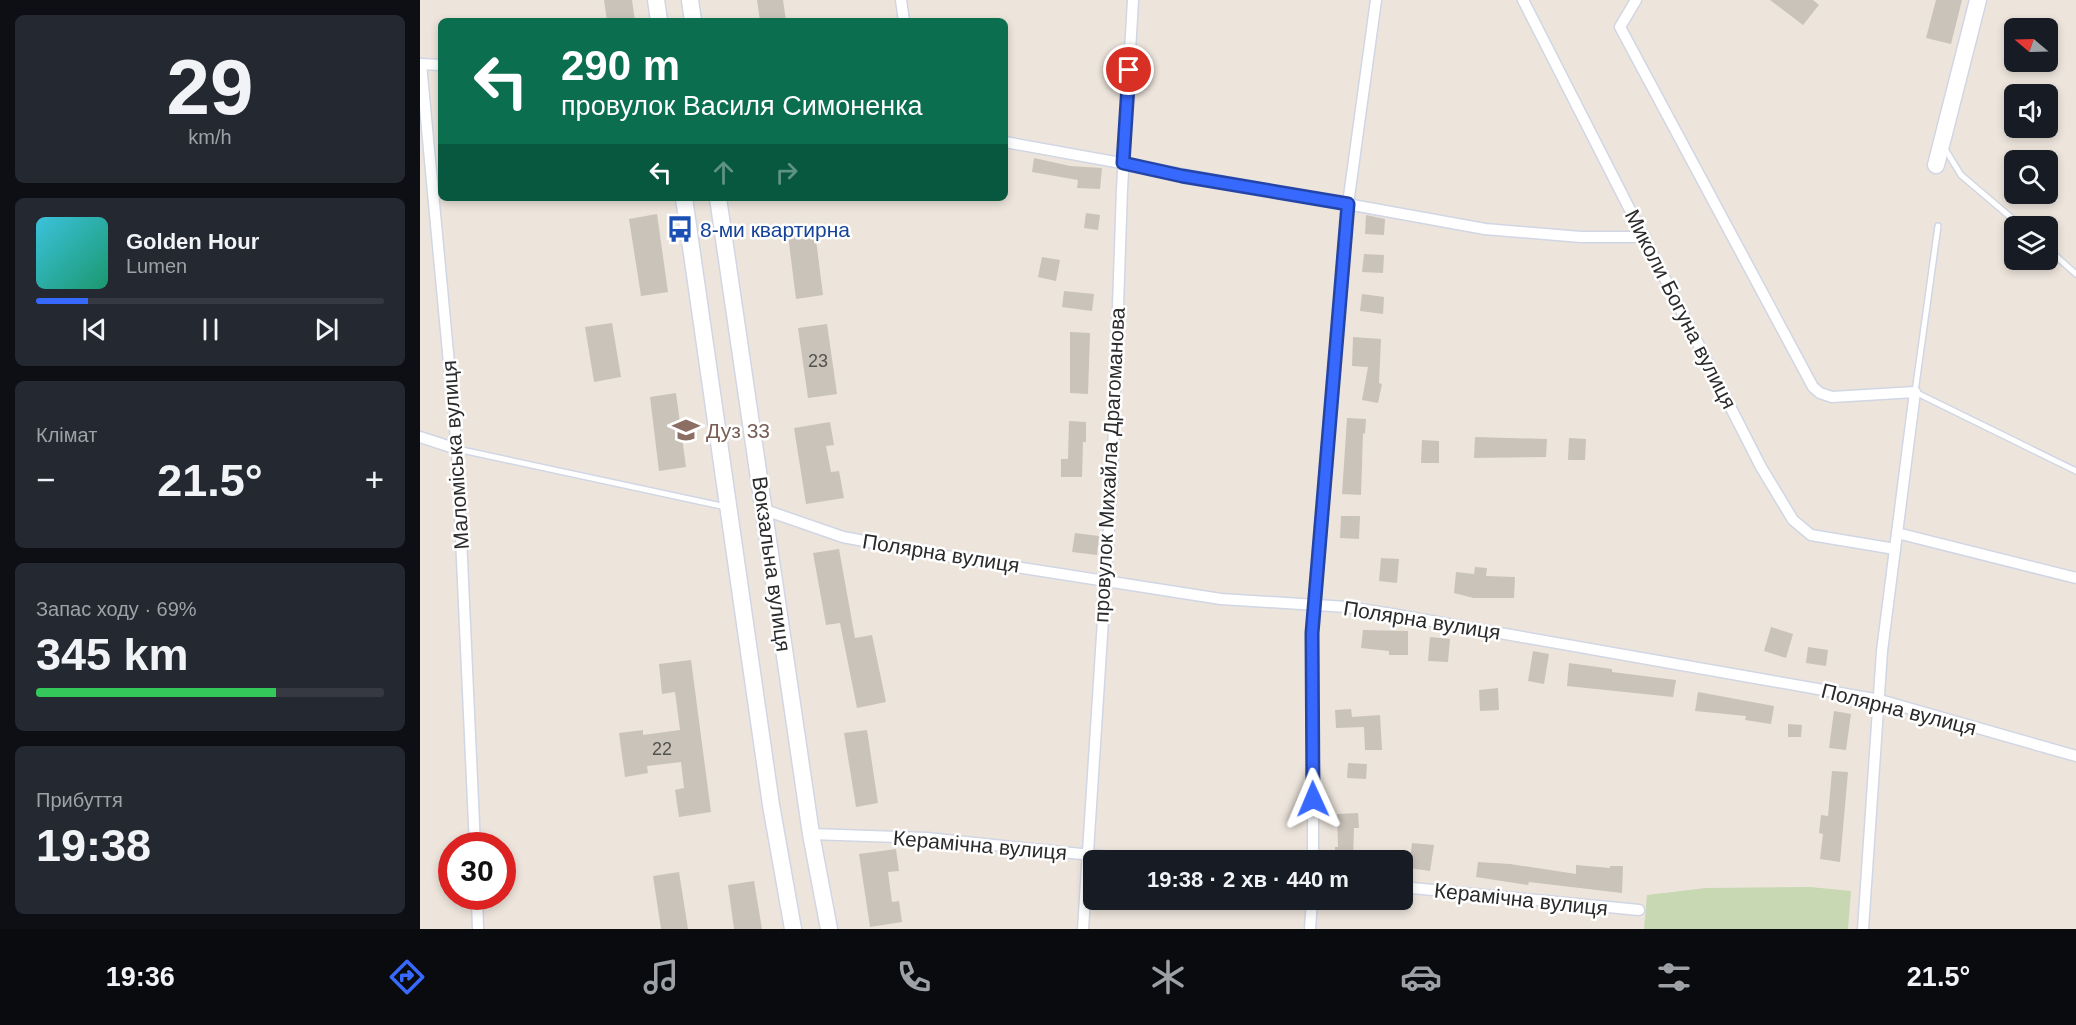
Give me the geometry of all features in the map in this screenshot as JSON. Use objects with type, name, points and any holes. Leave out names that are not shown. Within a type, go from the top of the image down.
[{"type":"street","points":[[656,0],[659,18]]},
{"type":"street","points":[[690,0],[693,18]]},
{"type":"street","points":[[901,0],[904,18]]},
{"type":"street","name":"провулок Михайла Драгоманова","points":[[1085,850],[1112,481],[1123,163],[1133,0]]},
{"type":"street","points":[[1313,850],[1312,645],[1348,204],[1376,0]]},
{"type":"street","name":"Миколи Богуна вулиця","points":[[1523,0],[1761,467],[1793,520],[1811,535],[1895,549]]},
{"type":"street","points":[[1636,0],[1620,27],[1814,387],[1820,393],[1832,397],[1914,392],[1880,700],[1863,929]]},
{"type":"street","points":[[1936,165],[1943,145],[1978,0]]},
{"type":"street","points":[[421,64],[438,66]]},
{"type":"street","name":"Маломіська вулиця","points":[[421,64],[457,449],[474,832]]},
{"type":"street","points":[[1008,143],[1123,163],[1173,175],[1485,229],[1581,237],[1644,237]]},
{"type":"street","name":"Вокзальна вулиця","points":[[684,201],[771,805],[793,929]]},
{"type":"street","name":"Вокзальна вулиця","points":[[718,201],[812,834],[829,929]]},
{"type":"street","points":[[420,437],[457,449]]},
{"type":"street","name":"Полярна вулиця","points":[[765,510],[809,527],[861,541],[1221,598],[1316,604],[1402,615],[1880,700],[2076,756]]},
{"type":"street","points":[[1897,533],[2076,578]]},
{"type":"street","name":"Керамічна вулиця","points":[[812,834],[927,838],[1083,855]]},
{"type":"street","name":"Керамічна вулиця","points":[[1413,888],[1639,910]]},
{"type":"street","points":[[477,910],[478,929]]},
{"type":"street","name":"провулок Михайла Драгоманова","points":[[1083,929],[1084,910]]},
{"type":"street","points":[[1310,929],[1311,910]]},
{"type":"lane","points":[[1943,145],[1960,175],[2009,216]]},
{"type":"lane","points":[[1938,226],[1914,392],[2076,471]]},
{"type":"lane","points":[[2058,258],[2076,274]]},
{"type":"lane","points":[[457,449],[727,507]]},
{"type":"green space","points":[[1810,887],[1851,891],[1848,929],[1644,929],[1647,895],[1706,888]]},
{"type":"building","points":[[604,0],[632,0],[635,18],[607,18]]},
{"type":"building","points":[[757,0],[783,0],[786,18],[760,18]]},
{"type":"building","points":[[1770,0],[1813,0],[1819,5],[1803,25]]},
{"type":"building","points":[[1936,0],[1962,0],[1951,44],[1926,38]]},
{"type":"building","points":[[1034,158],[1070,166],[1102,168],[1100,189],[1077,188],[1078,180],[1032,172]]},
{"type":"building","points":[[1086,213],[1100,215],[1098,230],[1084,228]]},
{"type":"building","points":[[657,214],[668,292],[641,296],[629,219]]},
{"type":"building","points":[[1366,215],[1385,219],[1384,235],[1365,234]]},
{"type":"building","points":[[814,224],[823,295],[796,299],[787,227]]},
{"type":"building","points":[[1364,254],[1384,255],[1383,273],[1362,272]]},
{"type":"building","points":[[1042,257],[1060,260],[1056,281],[1038,277]]},
{"type":"building","points":[[1064,291],[1094,294],[1092,311],[1062,307]]},
{"type":"building","points":[[1362,294],[1384,297],[1383,314],[1360,311]]},
{"type":"building","points":[[612,323],[621,377],[594,382],[585,327]]},
{"type":"building","points":[[827,324],[837,394],[808,398],[798,328]]},
{"type":"building","points":[[1070,332],[1090,333],[1088,394],[1070,393]]},
{"type":"building","points":[[1353,337],[1381,339],[1379,383],[1382,384],[1378,403],[1362,400],[1368,367],[1352,366]]},
{"type":"building","points":[[676,393],[686,467],[659,471],[650,397]]},
{"type":"building","points":[[1347,418],[1366,419],[1365,434],[1363,433],[1361,495],[1342,494]]},
{"type":"building","points":[[1069,421],[1086,422],[1082,477],[1061,477],[1061,459],[1068,459]]},
{"type":"building","points":[[830,422],[834,445],[826,446],[831,472],[839,471],[844,498],[806,504],[794,428]]},
{"type":"building","points":[[1475,437],[1547,439],[1546,457],[1474,458]]},
{"type":"building","points":[[1569,438],[1586,439],[1585,460],[1568,460]]},
{"type":"building","points":[[1422,440],[1439,441],[1439,463],[1421,463]]},
{"type":"building","points":[[1341,516],[1360,516],[1359,539],[1340,538]]},
{"type":"building","points":[[1075,533],[1099,536],[1097,555],[1072,552]]},
{"type":"building","points":[[839,549],[855,638],[872,635],[886,702],[857,708],[840,623],[826,625],[813,553]]},
{"type":"building","points":[[1381,558],[1399,559],[1397,583],[1379,581]]},
{"type":"building","points":[[1475,567],[1487,568],[1486,576],[1515,577],[1514,598],[1473,598],[1454,593],[1456,572],[1474,574]]},
{"type":"building","points":[[1771,627],[1793,634],[1786,658],[1764,651]]},
{"type":"building","points":[[1363,630],[1408,631],[1408,655],[1389,655],[1389,651],[1361,648]]},
{"type":"building","points":[[1430,637],[1450,639],[1448,662],[1428,661]]},
{"type":"building","points":[[1808,647],[1828,650],[1826,666],[1806,663]]},
{"type":"building","points":[[1533,651],[1549,654],[1544,684],[1528,681]]},
{"type":"building","points":[[691,660],[711,812],[679,817],[675,790],[684,788],[681,762],[647,766],[648,773],[625,777],[619,733],[643,730],[643,735],[680,730],[675,692],[662,694],[659,664]]},
{"type":"building","points":[[1569,663],[1612,669],[1612,672],[1676,680],[1673,697],[1567,686]]},
{"type":"building","points":[[1498,688],[1499,710],[1480,711],[1479,690]]},
{"type":"building","points":[[1698,692],[1774,706],[1771,724],[1745,720],[1746,716],[1695,711]]},
{"type":"building","points":[[1351,709],[1352,717],[1380,715],[1382,750],[1365,750],[1364,727],[1336,728],[1335,710]]},
{"type":"building","points":[[1834,711],[1851,714],[1846,750],[1829,748]]},
{"type":"building","points":[[1788,724],[1802,725],[1801,737],[1788,737]]},
{"type":"building","points":[[867,730],[878,803],[856,807],[844,733]]},
{"type":"building","points":[[1348,763],[1367,764],[1366,779],[1347,778]]},
{"type":"building","points":[[1832,771],[1848,772],[1840,862],[1820,859],[1823,834],[1819,833],[1821,815],[1828,816]]},
{"type":"building","points":[[1358,813],[1359,828],[1354,828],[1353,850],[1335,850],[1335,847],[1338,847],[1337,814]]},
{"type":"building","points":[[1412,843],[1434,845],[1430,871],[1413,869],[1413,850],[1411,850]]},
{"type":"building","points":[[896,849],[899,871],[888,872],[892,902],[899,901],[902,922],[870,927],[859,854]]},
{"type":"building","points":[[1478,862],[1510,864],[1576,874],[1576,865],[1610,868],[1610,866],[1623,866],[1622,893],[1529,882],[1528,885],[1476,877]]},
{"type":"building","points":[[679,872],[688,929],[661,929],[653,876]]},
{"type":"building","points":[[754,881],[762,929],[734,929],[728,885]]},
{"type":"place","name":"8-ми квартирна","points":[[680,229]]},
{"type":"place","name":"Дуз 33","points":[[686,430]]},
{"type":"route","points":[[1129,70],[1123,163],[1146,170],[1348,204],[1312,633],[1313,799]]}]
